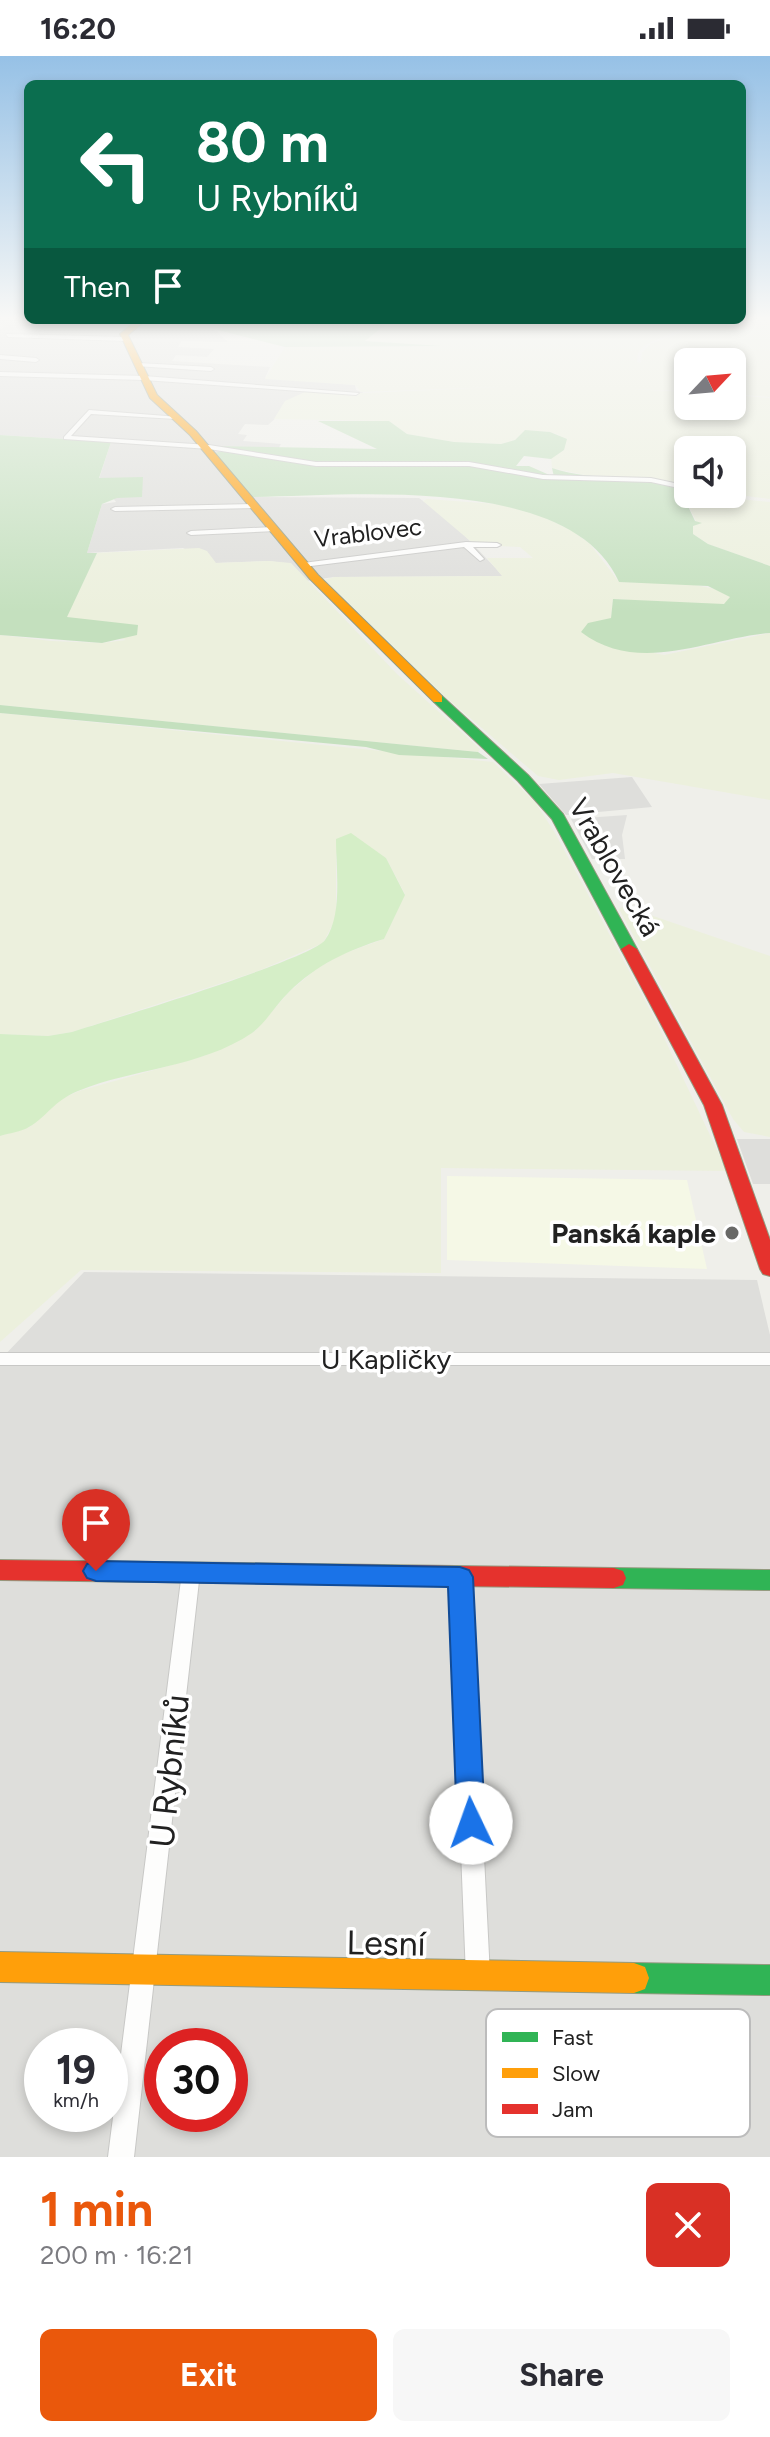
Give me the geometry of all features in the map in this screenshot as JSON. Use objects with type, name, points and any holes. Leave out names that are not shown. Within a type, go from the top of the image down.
[{"type":"street","points":[[85,417],[66,438],[204,447],[316,464],[469,464],[543,477],[651,480],[674,485]]},
{"type":"street","name":"Vrablovec","points":[[176,417],[303,565],[466,544],[497,545]]},
{"type":"street","points":[[115,509],[254,506]]},
{"type":"street","points":[[191,533],[273,529]]},
{"type":"street","points":[[466,544],[480,559]]},
{"type":"street","name":"Vrablovecká","points":[[303,565],[378,643],[523,778],[558,817],[713,1105],[761,1235],[770,1269]]},
{"type":"street","name":"U Kapličky","points":[[2,1359],[770,1359]]},
{"type":"street","points":[[0,1570],[770,1580]]},
{"type":"street","name":"U Rybníků","points":[[121,2157],[146,1970],[191,1572]]},
{"type":"street","points":[[460,1577],[478,1977]]},
{"type":"street","name":"Lesní","points":[[0,1967],[770,1980]]},
{"type":"shaded area","points":[[0,417],[277,417],[268,425],[245,424],[238,434],[247,435],[243,441],[281,444],[278,449],[221,447],[251,497],[419,498],[452,522],[503,576],[334,577],[306,581],[291,564],[269,561],[215,563],[183,548],[87,553],[102,504],[116,502],[99,479],[111,442],[0,435]]},
{"type":"shaded area","points":[[674,417],[674,420],[746,420],[746,417],[770,417],[770,499],[746,496],[746,436],[674,436],[674,484],[585,475],[552,468],[551,458],[564,450],[559,435],[550,432],[525,430],[515,440],[501,444],[454,442],[407,434],[389,421],[274,419]]},
{"type":"shaded area","points":[[746,500],[770,502],[770,566],[708,544],[693,534],[693,526],[697,523],[690,508],[746,508]]},
{"type":"shaded area","points":[[423,501],[509,505],[537,514],[571,530],[590,544],[619,582],[690,584],[725,591],[731,597],[725,604],[613,599],[611,618],[581,632],[612,645],[664,655],[770,633],[770,800],[613,773],[559,780],[538,776],[442,694],[325,580],[334,577],[502,576],[487,558],[533,558],[520,547],[475,545]]},
{"type":"shaded area","points":[[199,548],[207,551],[216,563],[291,563],[397,674],[480,749],[478,752],[0,705],[0,635],[51,641],[102,643],[126,640],[66,617],[97,553]]},
{"type":"shaded area","points":[[0,713],[493,762],[535,802],[555,833],[657,1023],[727,1171],[441,1168],[441,1273],[81,1270],[0,1342],[0,1136],[30,1127],[53,1103],[79,1091],[204,1056],[255,1031],[289,992],[315,970],[340,955],[384,939],[405,894],[386,858],[364,843],[336,854],[336,918],[323,943],[258,971],[72,1032],[48,1036],[0,1034]]},
{"type":"shaded area","points":[[632,777],[652,807],[566,815],[539,784]]},
{"type":"shaded area","points":[[627,815],[622,835],[625,859],[592,859],[571,819]]},
{"type":"shaded area","points":[[624,906],[770,956],[770,1137],[744,1132],[733,1119],[619,909]]},
{"type":"shaded area","points":[[737,1139],[770,1139],[770,1184],[753,1184]]},
{"type":"shaded area","points":[[447,1176],[687,1180],[707,1269],[447,1260]]},
{"type":"shaded area","points":[[84,1272],[757,1280],[770,1335],[770,2157],[0,2157],[0,1360]]},
{"type":"green space","points":[[318,421],[389,421],[407,434],[454,442],[501,444],[515,440],[525,430],[550,432],[567,439],[564,450],[551,459],[524,456],[516,466],[529,466],[554,477],[552,468],[568,473],[674,483],[674,508],[689,508],[695,521],[702,523],[693,526],[693,534],[708,544],[770,566],[770,633],[650,653],[603,645],[581,632],[588,623],[611,618],[613,599],[724,604],[730,597],[708,586],[619,582],[593,547],[555,523],[508,507],[454,498],[399,495],[252,497],[215,453],[226,450],[210,446],[377,449]]},
{"type":"green space","points":[[0,435],[111,442],[99,478],[143,477],[142,497],[117,498],[102,504],[87,553],[97,553],[67,617],[138,625],[137,635],[102,643],[0,635]]},
{"type":"green space","points":[[0,705],[478,752],[488,759],[399,755],[366,747],[0,713]]},
{"type":"green space","points":[[351,833],[386,858],[405,895],[384,939],[345,953],[321,966],[299,982],[257,1029],[232,1045],[189,1061],[78,1091],[29,1127],[0,1136],[0,1034],[48,1036],[72,1032],[248,975],[311,949],[325,940],[331,930],[337,891],[336,839]]},
{"type":"traffic: fast","points":[[438,699],[523,778],[558,817],[629,949]]},
{"type":"traffic: fast","points":[[614,1578],[770,1580]]},
{"type":"traffic: fast","points":[[634,1978],[770,1980]]},
{"type":"traffic: slow","points":[[176,417],[193,433],[314,577],[438,699]]},
{"type":"traffic: slow","points":[[0,1967],[634,1978]]},
{"type":"traffic: jam","points":[[629,949],[713,1105],[770,1269]]},
{"type":"traffic: jam","points":[[0,1570],[614,1578]]},
{"type":"place","name":"Panská kaple","points":[[732,1233]]},
{"type":"route","points":[[96,1571],[460,1577],[471,1823]]}]
